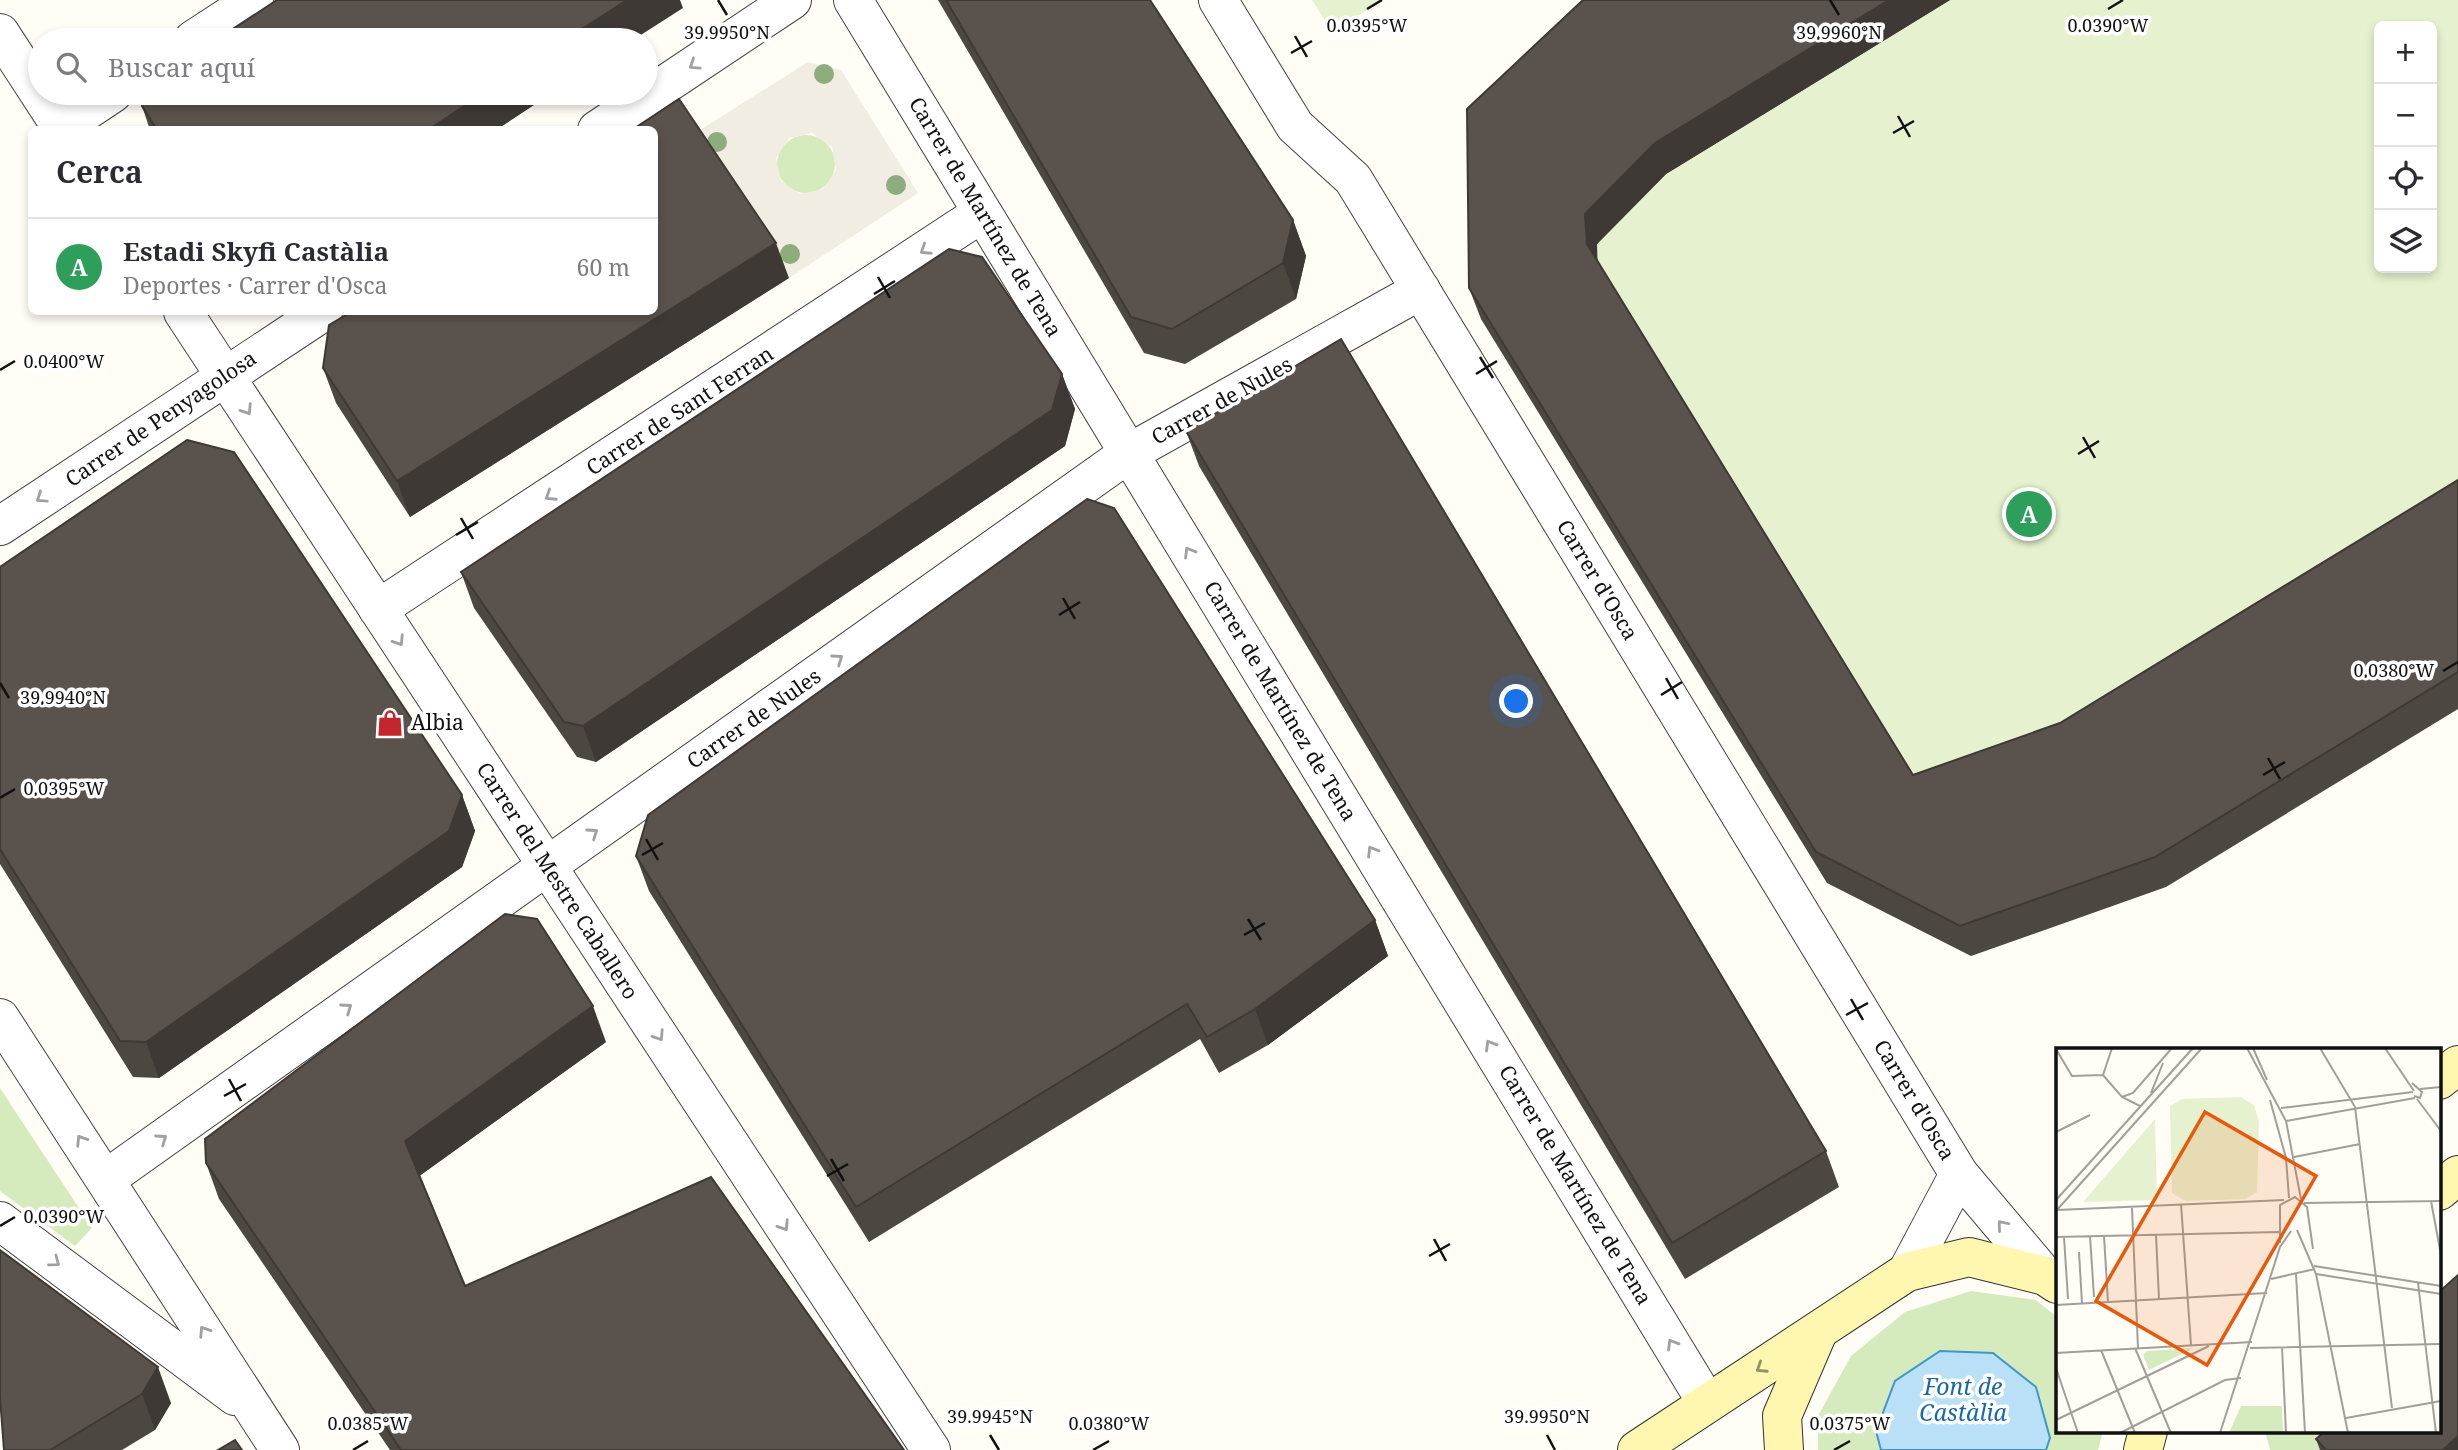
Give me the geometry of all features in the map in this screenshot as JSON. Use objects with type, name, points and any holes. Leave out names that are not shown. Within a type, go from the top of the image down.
[{"type":"main road","points":[[2440,1079],[2458,1065]]},
{"type":"main road","points":[[2440,1190],[2458,1175]]},
{"type":"main road","points":[[1637,1450],[1906,1272],[1969,1257],[2051,1280]]},
{"type":"main road","points":[[1784,1450],[1783,1416],[1818,1332]]},
{"type":"street","points":[[211,28],[254,0]]},
{"type":"street","points":[[658,89],[792,0]]},
{"type":"street","name":"Carrer de Martínez de Tena","points":[[852,0],[1707,1403]]},
{"type":"street","name":"Carrer d'Osca","points":[[1218,0],[1295,127],[1353,179],[1959,1174],[2051,1280]]},
{"type":"street","points":[[0,33],[28,76]]},
{"type":"street","points":[[47,105],[61,126]]},
{"type":"street","points":[[65,126],[96,105]]},
{"type":"street","points":[[603,126],[634,105]]},
{"type":"street","name":"Carrer de Sant Ferran","points":[[378,609],[982,213]]},
{"type":"street","name":"Carrer de Nules","points":[[106,1179],[1129,453],[1421,290]]},
{"type":"street","name":"Carrer del Mestre Caballero","points":[[185,315],[931,1450]]},
{"type":"street","name":"Carrer de Penyagolosa","points":[[0,526],[318,315]]},
{"type":"street","points":[[0,1018],[280,1450]]},
{"type":"street","name":"Carrer d'Osca","points":[[1906,1272],[1959,1174]]},
{"type":"street","points":[[0,1221],[254,1409]]},
{"type":"green space","points":[[1312,0],[1383,0],[1332,32]]},
{"type":"green space","points":[[1639,0],[2458,0],[2458,709],[2166,887],[1971,956],[1827,883],[1481,319]]},
{"type":"green space","points":[[800,135],[812,135],[827,143],[835,158],[835,170],[827,185],[812,193],[800,193],[785,185],[777,170],[777,158],[785,143]]},
{"type":"green space","points":[[0,1088],[92,1228],[75,1246],[0,1191]]},
{"type":"green space","points":[[1971,1291],[2036,1300],[2056,1316],[2056,1432],[2103,1432],[2098,1450],[2046,1450],[2050,1438],[1876,1431],[1881,1450],[1818,1450],[1818,1416],[1851,1356],[1905,1312]]},
{"type":"green space","points":[[2270,1432],[2354,1432],[2346,1450],[2270,1450],[2266,1435]]},
{"type":"shaded area","points":[[808,62],[841,70],[918,193],[789,278],[692,135]],"holes":[[[812,133],[832,147],[836,170],[823,189],[800,194],[781,181],[776,158],[789,138]]]},
{"type":"water","name":"Font de Castàlia","points":[[1940,1351],[1993,1353],[2036,1387],[2050,1438],[2046,1450],[1881,1450],[1876,1431],[1895,1381]]},
{"type":"building","points":[[277,0],[627,0],[584,28],[234,28]]},
{"type":"building","points":[[946,0],[1150,0],[1293,220],[1283,263],[1172,329],[1131,317]]},
{"type":"building","points":[[1583,0],[1889,0],[1655,143],[1585,214],[1587,244],[1913,775],[2060,723],[2458,480],[2458,672],[2155,857],[1960,926],[1816,852],[1469,288],[1467,109]]},
{"type":"building","points":[[679,99],[776,243],[397,481],[323,368],[329,325],[346,315],[658,315],[658,126],[638,126]]},
{"type":"building","points":[[466,105],[434,126],[154,126],[142,106]]},
{"type":"building","points":[[949,249],[982,257],[1062,374],[1052,410],[583,726],[564,722],[461,572]]},
{"type":"building","points":[[1341,339],[1826,1151],[1672,1243],[1186,431]]},
{"type":"building","points":[[187,440],[234,452],[462,795],[449,831],[146,1042],[120,1041],[0,849],[0,567]]},
{"type":"building","points":[[1087,499],[1114,508],[1375,920],[1255,1009],[1207,1037],[1187,1004],[856,1207],[636,856],[648,815]]},
{"type":"building","points":[[505,914],[537,919],[593,1006],[405,1141],[465,1286],[711,1177],[904,1450],[401,1450],[206,1163],[205,1139]]},
{"type":"building","points":[[0,1250],[158,1367],[142,1394],[50,1450],[4,1450],[0,1397]]},
{"type":"building","points":[[2458,1275],[2458,1436],[2443,1450],[2326,1450],[2316,1439],[2324,1432],[2440,1432],[2440,1291]]},
{"type":"building","points":[[235,1440],[242,1450],[218,1450]]},
{"type":"place","name":"Estadi Skyfi Castàlia","points":[[2029,514]]},
{"type":"place","name":"Albia","points":[[390,723]]}]
